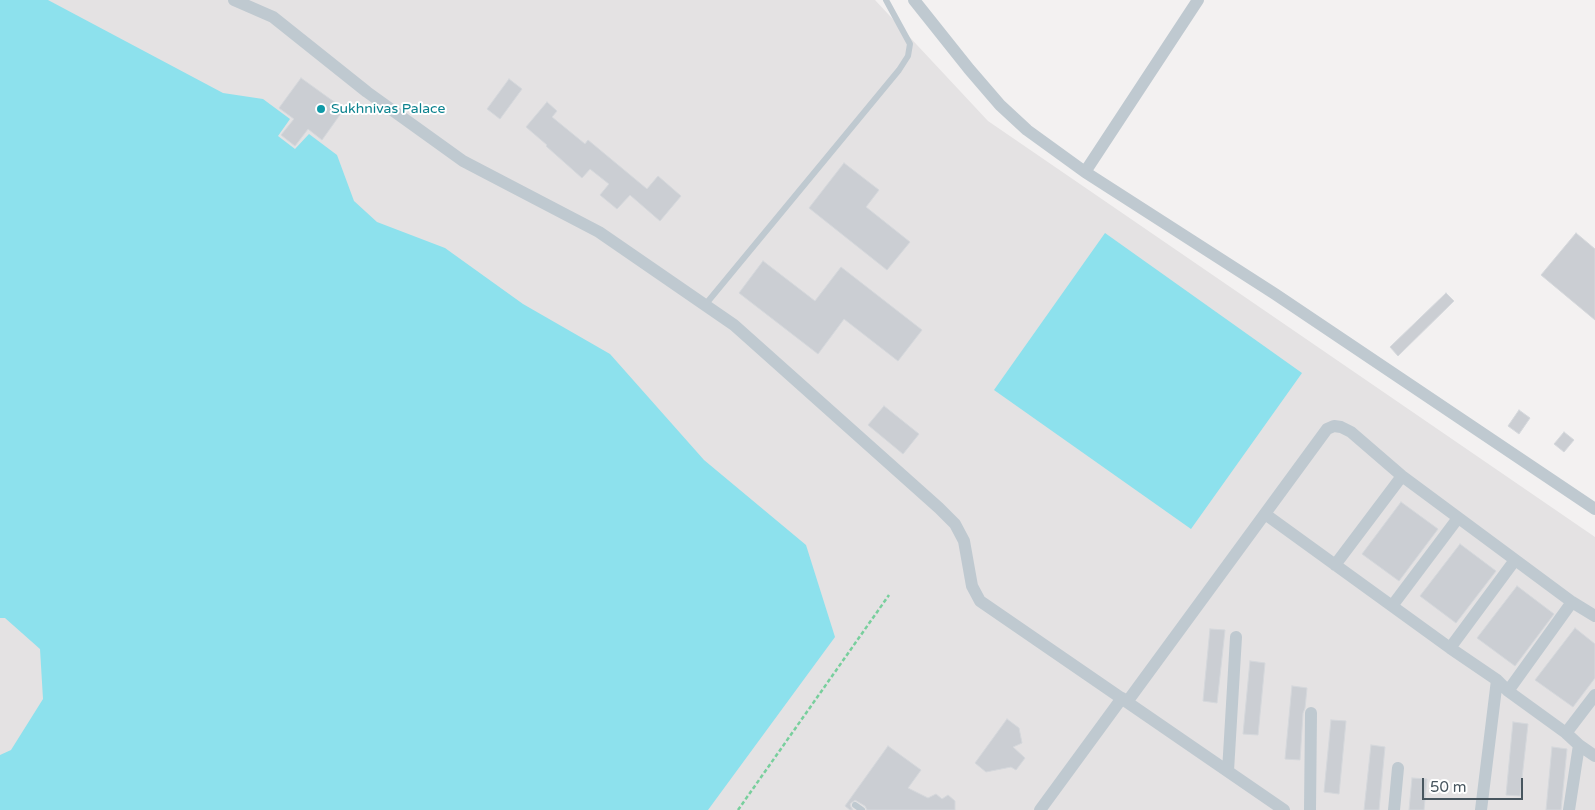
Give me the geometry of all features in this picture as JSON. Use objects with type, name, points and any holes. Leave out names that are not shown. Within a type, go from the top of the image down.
[{"type":"street","points":[[234,0],[273,17],[367,92],[463,161],[599,232],[734,325],[932,501],[955,524],[964,541],[972,586],[980,601],[1284,810]]},
{"type":"street","points":[[914,0],[1000,105],[1027,130],[1085,172],[1275,294],[1595,509]]},
{"type":"street","points":[[1085,172],[1198,0]]},
{"type":"street","points":[[1040,810],[1265,514],[1327,429],[1334,426],[1351,432],[1402,476],[1572,602],[1595,616]]},
{"type":"street","points":[[1335,565],[1402,476]]},
{"type":"street","points":[[1265,514],[1497,680],[1508,691],[1595,756]]},
{"type":"street","points":[[1392,606],[1458,518]]},
{"type":"street","points":[[1450,648],[1515,560]]},
{"type":"street","points":[[1508,691],[1572,602]]},
{"type":"street","points":[[1228,772],[1236,637]]},
{"type":"street","points":[[1481,810],[1497,680]]},
{"type":"street","points":[[1566,733],[1595,695]]},
{"type":"street","points":[[1310,810],[1311,713]]},
{"type":"street","points":[[1569,810],[1579,745]]},
{"type":"street","points":[[1394,810],[1398,768]]},
{"type":"lane","points":[[705,304],[899,70],[908,56],[910,44],[886,0]]},
{"type":"lane","points":[[855,805],[862,810]]},
{"type":"path","points":[[738,810],[889,595]]},
{"type":"shaded area","points":[[0,0],[875,0],[988,121],[1595,537],[1595,810],[0,810]]},
{"type":"water","points":[[0,0],[48,0],[223,93],[263,99],[290,119],[278,136],[295,149],[309,134],[337,155],[354,201],[377,222],[445,248],[523,304],[610,354],[704,460],[806,545],[835,637],[708,810],[0,810],[0,755],[11,750],[43,699],[40,649],[5,618],[0,618]]},
{"type":"water","points":[[1105,233],[1302,373],[1191,529],[994,390]]},
{"type":"building","points":[[301,78],[344,109],[322,140],[308,129],[295,146],[281,135],[294,119],[279,108]]},
{"type":"building","points":[[509,79],[522,89],[500,119],[487,109]]},
{"type":"building","points":[[547,102],[557,111],[552,117],[585,144],[588,140],[647,189],[658,176],[681,196],[660,221],[630,195],[617,209],[600,195],[609,184],[590,169],[582,178],[526,127]]},
{"type":"building","points":[[844,163],[879,190],[866,207],[910,242],[887,270],[809,208]]},
{"type":"building","points":[[1576,233],[1595,249],[1595,320],[1541,275]]},
{"type":"building","points":[[763,261],[815,301],[841,267],[922,330],[898,361],[844,319],[818,354],[739,293]]},
{"type":"building","points":[[1446,293],[1454,301],[1398,356],[1390,347]]},
{"type":"building","points":[[884,406],[919,434],[903,454],[868,425]]},
{"type":"building","points":[[1519,410],[1530,418],[1519,434],[1508,426]]},
{"type":"building","points":[[1564,432],[1574,440],[1564,452],[1554,444]]},
{"type":"building","points":[[1401,502],[1438,529],[1399,581],[1362,554]]},
{"type":"building","points":[[1460,544],[1496,571],[1456,623],[1420,596]]},
{"type":"building","points":[[1517,586],[1554,614],[1515,666],[1477,638]]},
{"type":"building","points":[[1575,628],[1595,644],[1595,678],[1573,707],[1535,680]]},
{"type":"building","points":[[1210,629],[1225,630],[1217,703],[1203,701]]},
{"type":"building","points":[[1250,661],[1265,663],[1258,735],[1243,734]]},
{"type":"building","points":[[1292,686],[1307,688],[1303,713],[1300,760],[1285,759]]},
{"type":"building","points":[[1007,719],[1019,728],[1022,743],[1013,747],[1025,758],[1016,770],[1011,767],[986,772],[975,763]]},
{"type":"building","points":[[1331,720],[1346,721],[1339,794],[1324,792]]},
{"type":"building","points":[[1513,722],[1528,724],[1520,796],[1506,795]]},
{"type":"building","points":[[1371,745],[1385,747],[1379,810],[1364,810]]},
{"type":"building","points":[[888,746],[921,770],[908,788],[928,798],[936,794],[942,799],[948,795],[955,801],[955,810],[867,810],[865,806],[855,800],[850,804],[853,810],[845,806]]},
{"type":"building","points":[[1552,747],[1567,749],[1561,810],[1546,810]]},
{"type":"building","points":[[1412,778],[1427,779],[1424,810],[1409,810]]},
{"type":"place","name":"Sukhnivas Palace","points":[[321,109]]}]
